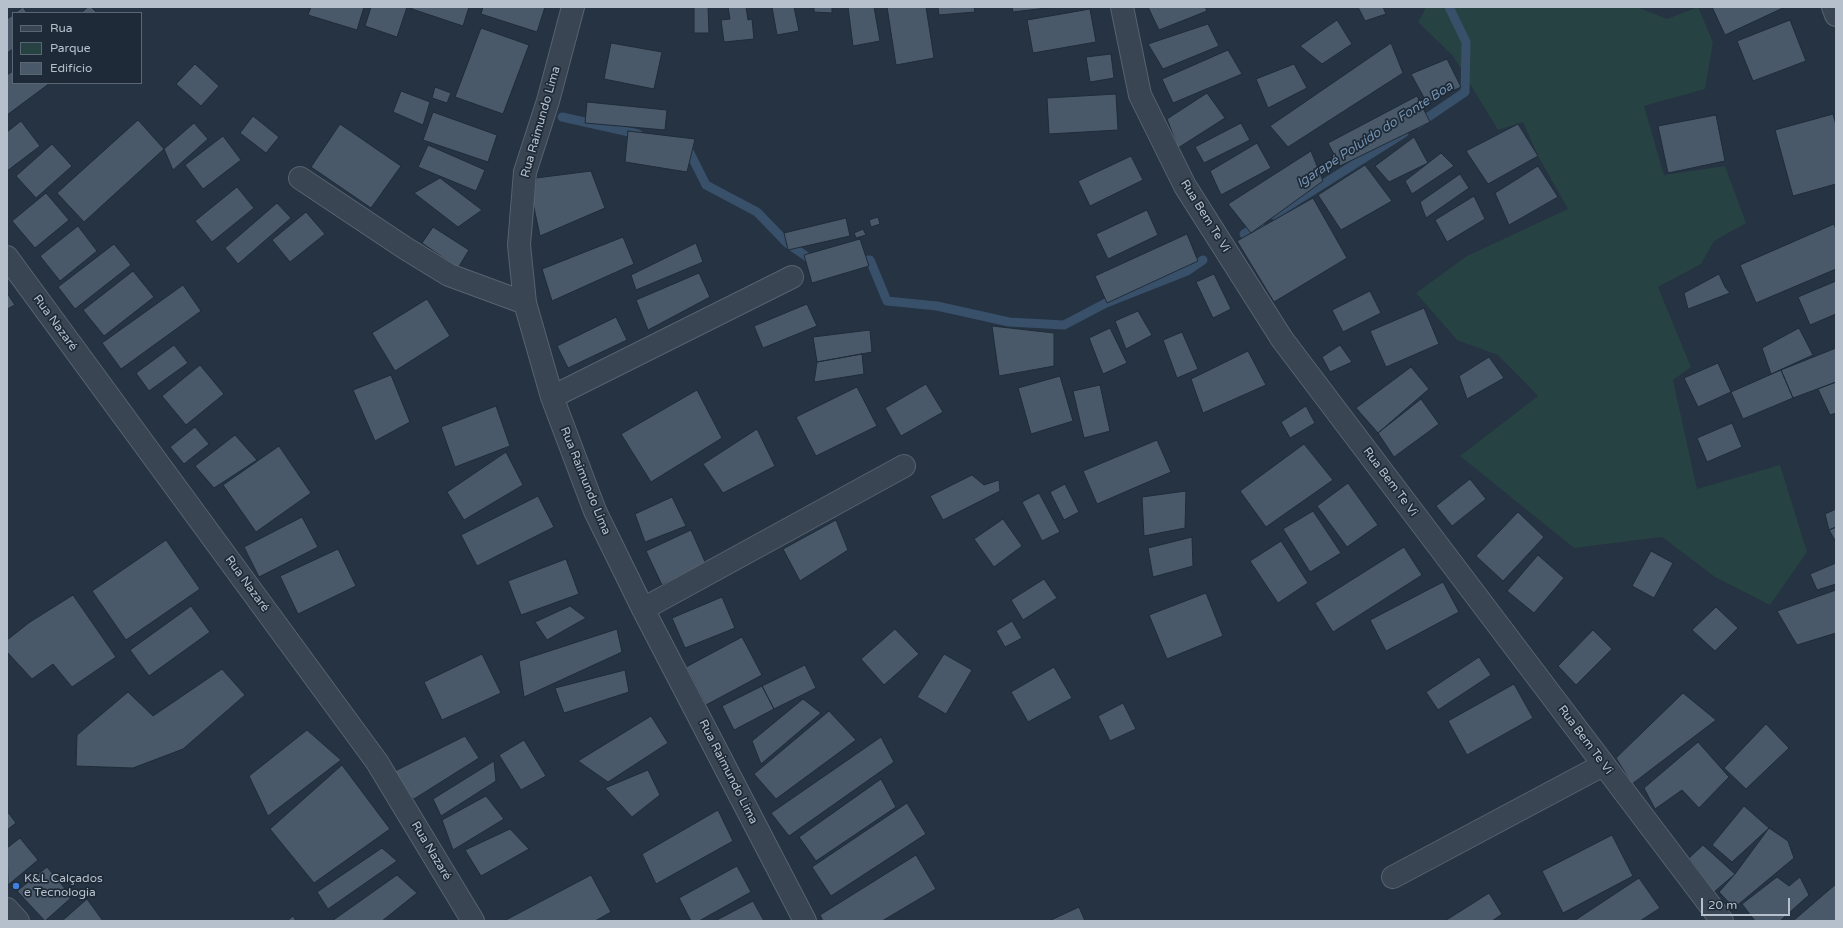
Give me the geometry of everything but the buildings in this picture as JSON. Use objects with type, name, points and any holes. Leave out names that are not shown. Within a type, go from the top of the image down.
[{"type":"street","name":"Rua Raimundo Lima","points":[[573,7],[548,101],[525,172],[519,245],[526,303],[552,397],[595,511],[643,609],[805,921]]},
{"type":"street","name":"Rua Bem Te Vi","points":[[1122,7],[1140,95],[1189,193],[1282,339],[1722,921]]},
{"type":"street","points":[[1833,7],[1836,15]]},
{"type":"street","points":[[300,178],[405,248],[449,275],[526,303]]},
{"type":"street","name":"Rua Nazaré","points":[[7,257],[377,762],[473,921]]},
{"type":"street","points":[[552,397],[792,277]]},
{"type":"street","points":[[643,609],[904,466]]},
{"type":"street","points":[[1393,877],[1603,765]]},
{"type":"street","points":[[7,909],[18,921]]},
{"type":"green space","points":[[1426,7],[1637,7],[1667,19],[1698,7],[1713,42],[1705,89],[1644,106],[1664,175],[1725,166],[1746,223],[1714,241],[1701,264],[1658,287],[1691,367],[1673,380],[1697,489],[1780,465],[1807,552],[1770,605],[1715,577],[1662,537],[1574,548],[1460,456],[1538,396],[1498,355],[1457,340],[1416,293],[1467,256],[1568,209],[1538,156],[1523,122],[1498,130],[1453,56],[1418,22]]},
{"type":"waterway","name":"Igarapé Poluído do Fonte Boa","points":[[1418,124],[1465,92],[1466,42],[1449,7]]},
{"type":"waterway","name":"Igarapé Poluído do Fonte Boa","points":[[562,117],[638,134]]},
{"type":"waterway","name":"Igarapé Poluído do Fonte Boa","points":[[1274,215],[1404,133]]},
{"type":"waterway","name":"Igarapé Poluído do Fonte Boa","points":[[686,145],[706,185],[757,212],[787,243],[813,261]]},
{"type":"waterway","name":"Igarapé Poluído do Fonte Boa","points":[[1244,234],[1260,224]]},
{"type":"waterway","name":"Igarapé Poluído do Fonte Boa","points":[[855,261],[870,260],[887,301],[937,306],[1009,322],[1064,325],[1106,303],[1187,271],[1203,260]]},
{"type":"place","name":"K&L Calçados e Tecnologia","points":[[16,886]]}]
